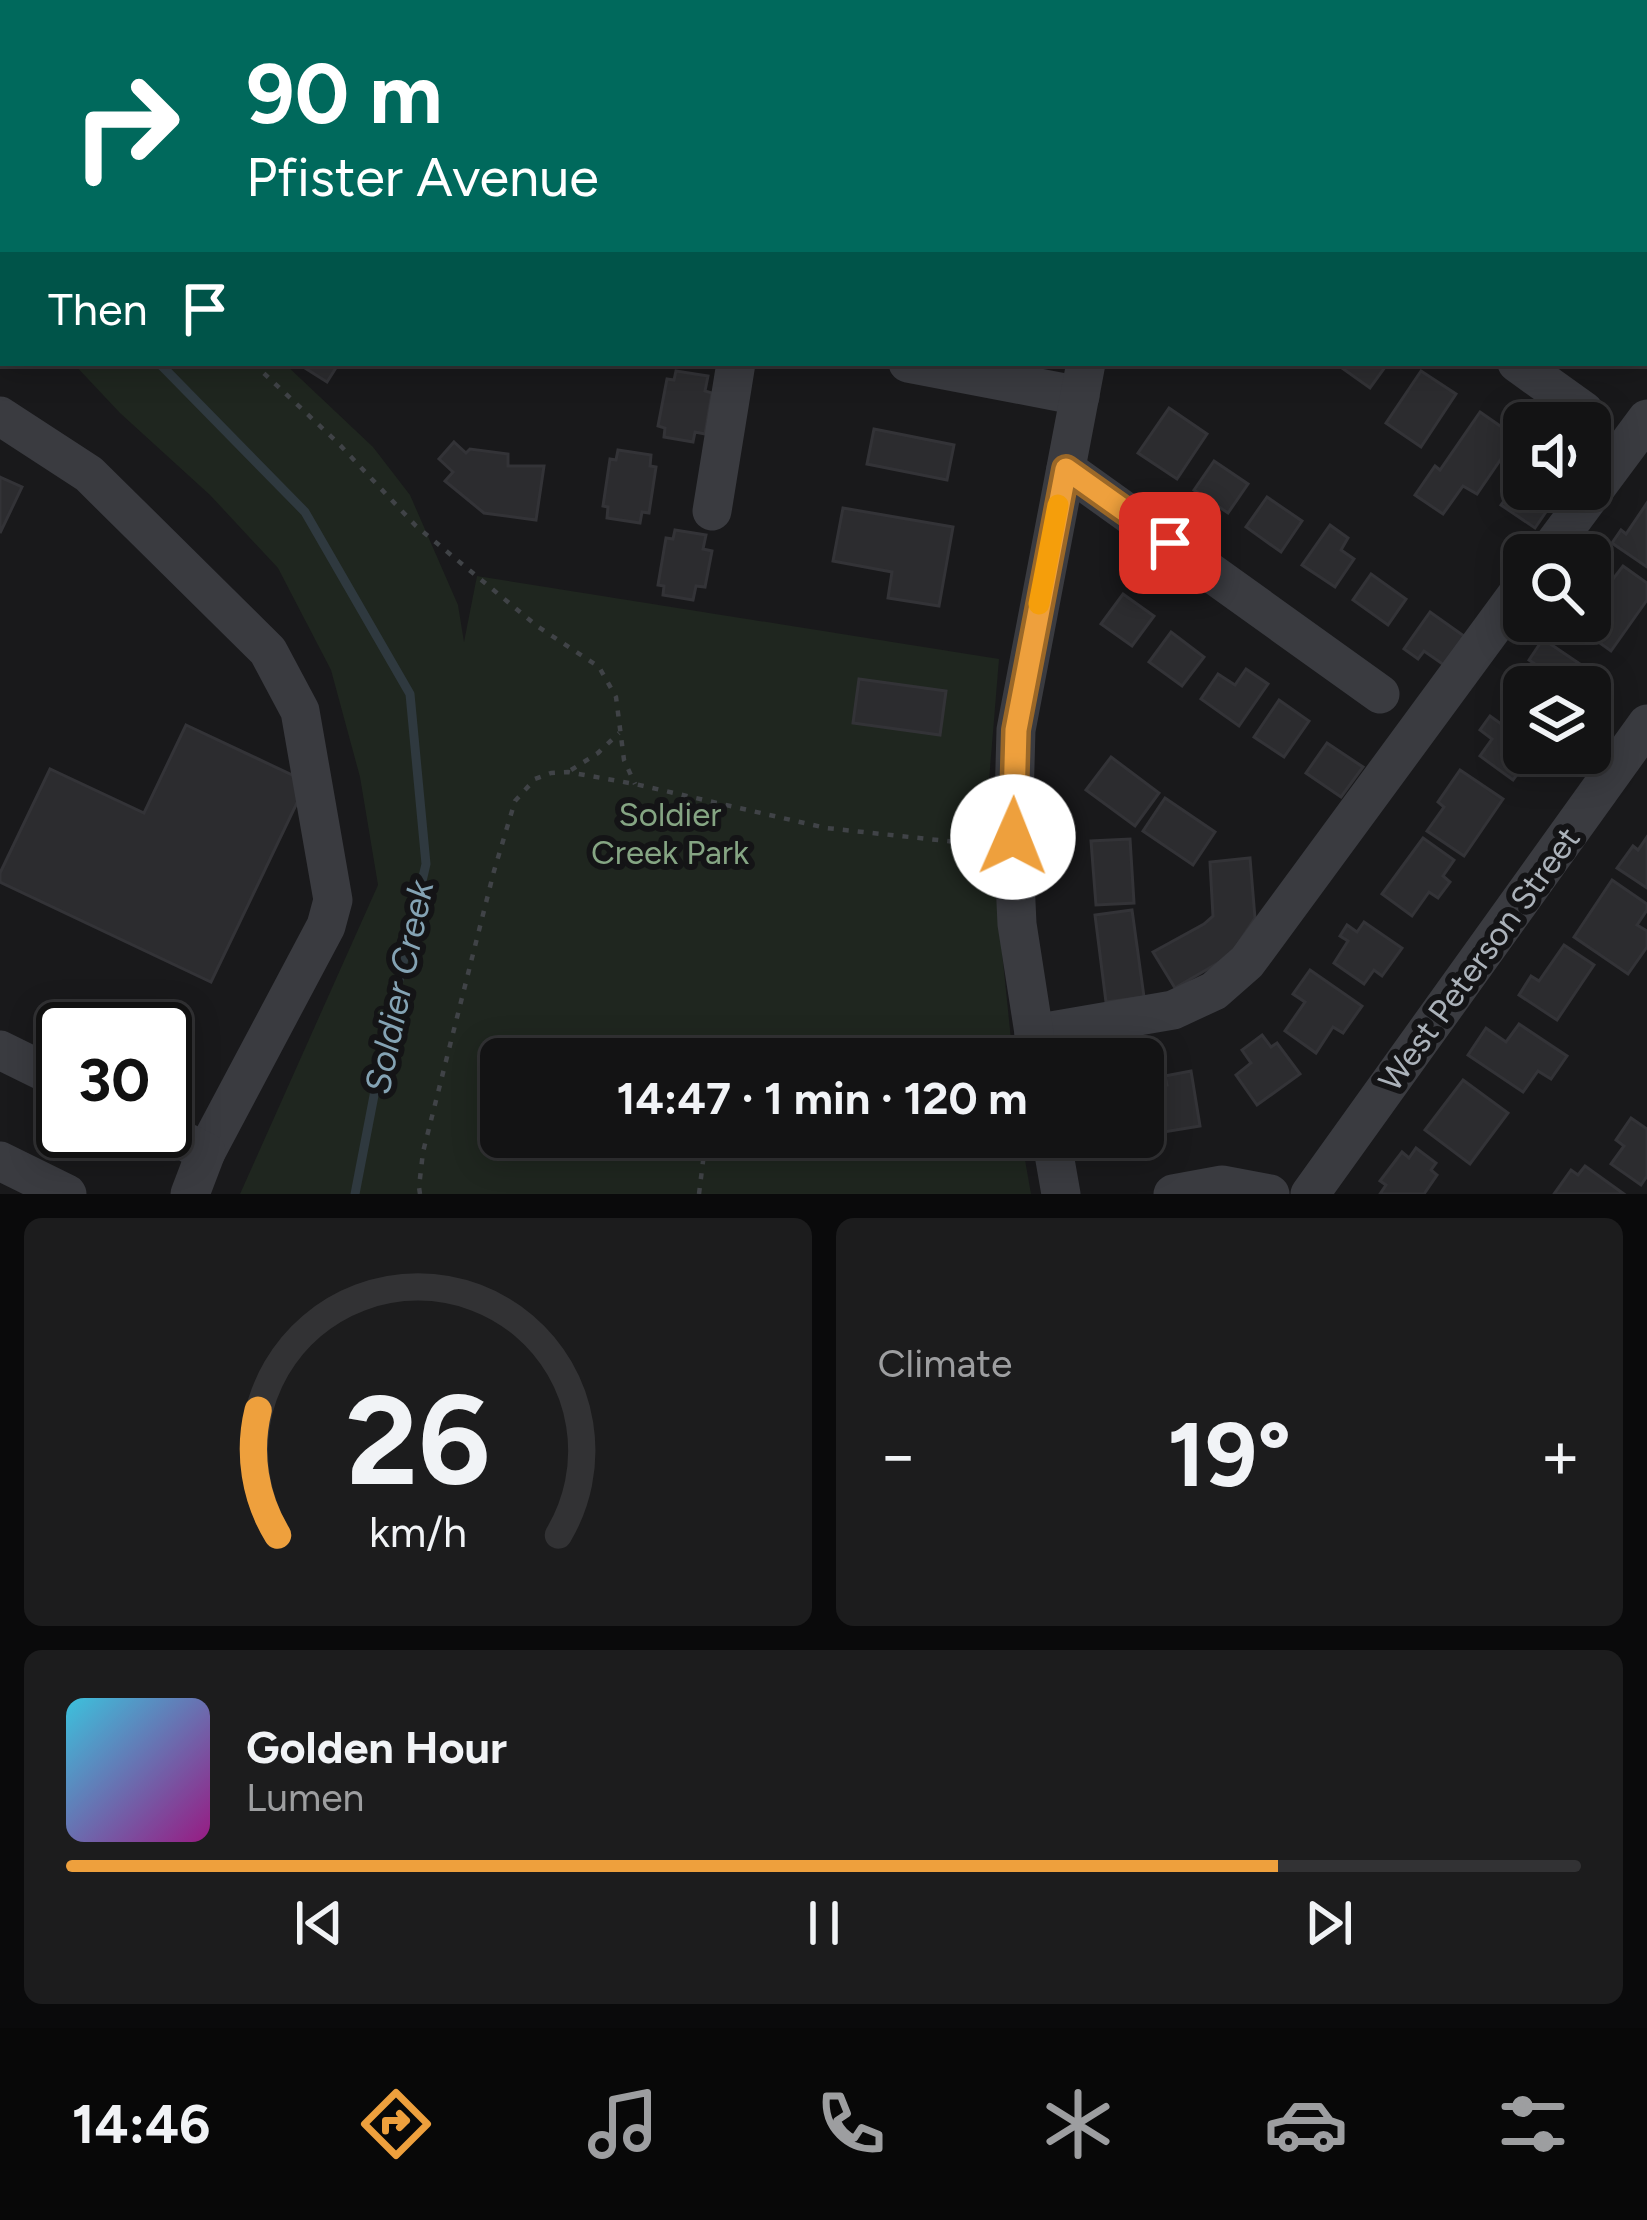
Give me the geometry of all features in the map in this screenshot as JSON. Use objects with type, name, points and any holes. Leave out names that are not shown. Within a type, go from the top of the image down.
[{"type":"street","points":[[712,511],[736,366]]},
{"type":"street","points":[[941,366],[1083,379],[1016,730],[1017,924],[1035,1038]]},
{"type":"street","points":[[1521,366],[1571,402]]},
{"type":"street","points":[[0,416],[89,474],[163,545],[268,651],[300,711],[333,900],[326,926],[206,1152],[190,1194]]},
{"type":"street","points":[[1562,534],[1647,419]]},
{"type":"street","points":[[1066,469],[1380,694]]},
{"type":"street","points":[[1069,1038],[1173,1010],[1214,991],[1247,962],[1503,614]]},
{"type":"street","name":"West Peterson Street","points":[[1310,1194],[1647,724]]},
{"type":"street","points":[[0,1050],[36,1068]]},
{"type":"street","points":[[192,1145],[206,1152]]},
{"type":"street","points":[[1055,1158],[1061,1194]]},
{"type":"street","points":[[0,1161],[67,1194]]},
{"type":"street","points":[[1173,1194],[1222,1185],[1270,1194]]},
{"type":"path","points":[[257,366],[416,526],[537,626],[598,667],[616,697],[624,760],[635,784]]},
{"type":"path","points":[[568,772],[619,733]]},
{"type":"path","points":[[420,1194],[423,1152],[494,871],[515,801],[535,779],[568,772],[826,828],[956,842],[1013,837]]},
{"type":"path","points":[[699,1194],[703,1158]]},
{"type":"green space","name":"Soldier Creek Park","points":[[76,366],[287,366],[373,447],[410,495],[458,605],[464,642],[477,576],[999,659],[987,805],[1011,1038],[480,1038],[480,1158],[1025,1158],[1031,1194],[240,1194],[378,885],[360,777],[331,670],[278,568]]},
{"type":"building","points":[[302,366],[337,366],[327,382]]},
{"type":"building","points":[[1339,366],[1386,366],[1370,388]]},
{"type":"building","points":[[676,371],[708,376],[705,391],[712,393],[705,434],[695,432],[693,442],[664,437],[665,428],[658,426],[667,379],[674,380]]},
{"type":"building","points":[[1421,371],[1456,394],[1421,447],[1386,423]]},
{"type":"building","points":[[1169,408],[1207,434],[1177,479],[1138,453]]},
{"type":"building","points":[[1480,412],[1503,428],[1503,456],[1477,494],[1463,486],[1443,514],[1415,495],[1435,466],[1440,470]]},
{"type":"building","points":[[874,429],[954,445],[947,480],[867,464]]},
{"type":"building","points":[[454,442],[466,453],[470,449],[508,454],[508,466],[544,466],[536,520],[484,513],[445,481],[453,472],[439,459]]},
{"type":"building","points":[[618,450],[651,455],[650,466],[656,467],[649,513],[642,512],[640,523],[607,518],[608,507],[603,506],[610,459],[616,460]]},
{"type":"building","points":[[1214,461],[1248,484],[1228,513],[1194,490]]},
{"type":"building","points":[[0,477],[22,487],[0,533]]},
{"type":"building","points":[[1267,497],[1302,521],[1281,552],[1246,527]]},
{"type":"building","points":[[1647,503],[1647,567],[1612,543],[1621,530],[1626,534]]},
{"type":"building","points":[[843,508],[953,527],[939,606],[888,598],[892,572],[833,561]]},
{"type":"building","points":[[1508,510],[1547,510],[1535,528]]},
{"type":"building","points":[[1330,525],[1348,538],[1341,550],[1354,559],[1335,587],[1302,565]]},
{"type":"building","points":[[675,530],[706,535],[703,549],[712,551],[705,587],[696,586],[693,600],[663,595],[664,586],[658,585],[666,538],[673,539]]},
{"type":"building","points":[[1623,566],[1647,583],[1647,600],[1611,651],[1598,642],[1611,642],[1611,582]]},
{"type":"building","points":[[1371,574],[1406,599],[1388,625],[1353,600]]},
{"type":"building","points":[[1123,594],[1154,616],[1132,646],[1101,624]]},
{"type":"building","points":[[1430,612],[1464,636],[1444,665],[1424,651],[1418,659],[1404,649]]},
{"type":"building","points":[[1171,632],[1204,657],[1182,686],[1149,662]]},
{"type":"building","points":[[1541,642],[1547,642],[1583,666],[1538,666],[1529,660]]},
{"type":"building","points":[[1246,669],[1268,684],[1239,726],[1201,699],[1218,674],[1235,685]]},
{"type":"building","points":[[859,679],[946,691],[940,735],[853,723]]},
{"type":"building","points":[[1279,700],[1309,721],[1284,757],[1254,737]]},
{"type":"building","points":[[1490,716],[1503,725],[1503,773],[1480,756],[1492,739],[1480,730]]},
{"type":"building","points":[[186,725],[307,782],[211,982],[0,882],[0,873],[50,769],[144,813]]},
{"type":"building","points":[[1327,743],[1363,767],[1341,797],[1306,773]]},
{"type":"building","points":[[1111,757],[1159,793],[1135,826],[1086,790]]},
{"type":"building","points":[[1460,770],[1503,799],[1464,856],[1427,831],[1444,807],[1438,802]]},
{"type":"building","points":[[1165,798],[1215,832],[1193,865],[1143,831]]},
{"type":"building","points":[[1647,837],[1647,888],[1617,868],[1633,846],[1638,850]]},
{"type":"building","points":[[1423,838],[1454,860],[1443,876],[1450,882],[1438,898],[1429,892],[1412,916],[1382,894]]},
{"type":"building","points":[[1130,839],[1134,903],[1096,905],[1091,841]]},
{"type":"building","points":[[1250,858],[1255,918],[1230,956],[1175,988],[1153,952],[1213,916],[1210,862]]},
{"type":"building","points":[[1612,880],[1647,904],[1637,925],[1647,931],[1647,947],[1628,974],[1574,937]]},
{"type":"building","points":[[1132,910],[1144,997],[1106,1002],[1095,915]]},
{"type":"building","points":[[1364,922],[1402,948],[1382,976],[1374,970],[1364,984],[1334,963],[1348,941],[1340,936],[1347,925],[1357,932]]},
{"type":"building","points":[[1564,945],[1594,965],[1557,1020],[1519,995],[1531,976],[1539,981]]},
{"type":"building","points":[[1310,970],[1362,1006],[1343,1033],[1333,1027],[1316,1053],[1285,1031],[1305,1002],[1293,994]]},
{"type":"building","points":[[1519,1024],[1567,1056],[1551,1079],[1538,1071],[1523,1092],[1468,1055],[1486,1028],[1506,1042]]},
{"type":"building","points":[[1262,1035],[1271,1047],[1277,1043],[1300,1074],[1257,1105],[1236,1075],[1251,1063],[1242,1050]]},
{"type":"building","points":[[1191,1071],[1200,1126],[1164,1132],[1165,1076]]},
{"type":"building","points":[[1463,1080],[1508,1113],[1470,1164],[1425,1130]]},
{"type":"building","points":[[1631,1118],[1647,1129],[1647,1176],[1641,1185],[1611,1164],[1624,1146],[1616,1140]]},
{"type":"building","points":[[1416,1148],[1436,1163],[1431,1170],[1437,1175],[1424,1194],[1380,1194],[1386,1185],[1380,1181],[1402,1152],[1409,1158]]},
{"type":"building","points":[[1585,1166],[1624,1194],[1554,1194],[1571,1170],[1578,1175]]},
{"type":"waterway","name":"Soldier Creek","points":[[162,366],[305,512],[410,694],[426,864],[355,1194]]},
{"type":"slow traffic","points":[[1039,604],[1058,505]]},
{"type":"route","points":[[1013,837],[1016,730],[1066,469],[1170,543]]}]
